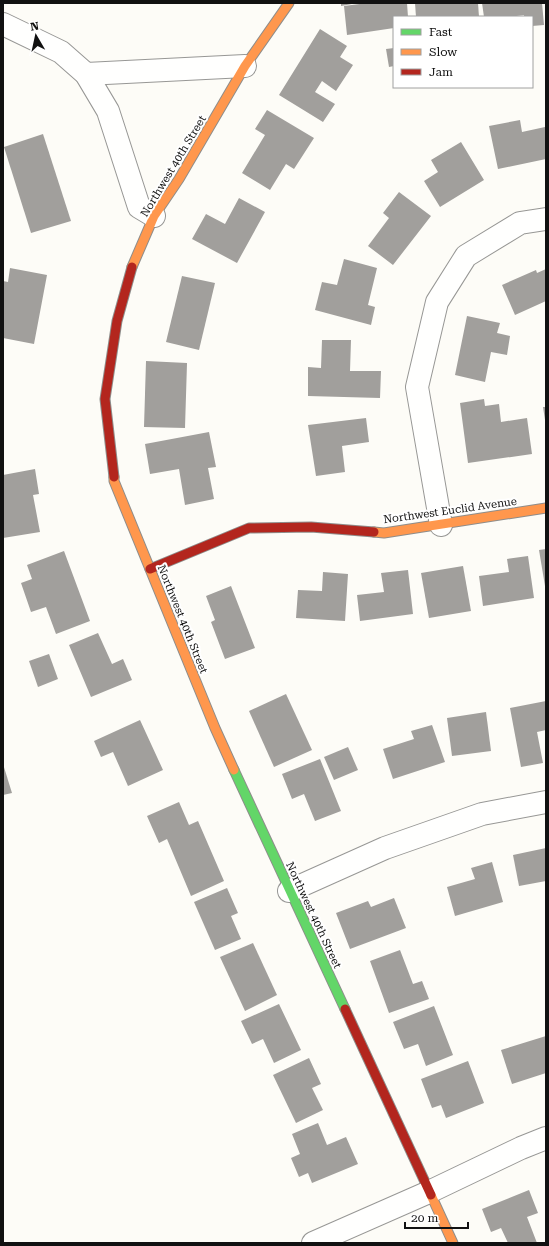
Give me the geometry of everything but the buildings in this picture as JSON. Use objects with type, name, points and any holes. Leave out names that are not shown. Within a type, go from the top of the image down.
[{"type":"street","name":"Northwest 40th Street","points":[[289,3],[245,66],[179,179],[154,216],[130,272],[117,321],[105,399],[114,481],[215,728],[452,1243]]},
{"type":"street","points":[[3,24],[61,52],[86,74],[108,111],[139,207],[154,216]]},
{"type":"street","points":[[86,74],[245,66]]},
{"type":"street","points":[[441,524],[417,388],[437,302],[466,256],[520,223],[546,219]]},
{"type":"street","name":"Northwest Euclid Avenue","points":[[150,569],[249,528],[311,527],[384,533],[546,508]]},
{"type":"street","points":[[289,891],[385,848],[482,814],[546,802]]},
{"type":"street","points":[[314,1243],[546,1138]]},
{"type":"traffic: fast","points":[[234,770],[345,1009]]},
{"type":"traffic: slow","points":[[132,267],[154,216],[179,179],[245,66],[289,3]]},
{"type":"traffic: slow","points":[[114,477],[114,481],[215,728],[234,770]]},
{"type":"traffic: slow","points":[[374,532],[384,533],[546,508]]},
{"type":"traffic: slow","points":[[431,1195],[453,1243]]},
{"type":"traffic: jam","points":[[114,477],[105,399],[117,321],[132,267]]},
{"type":"traffic: jam","points":[[150,569],[249,528],[311,527],[374,532]]},
{"type":"traffic: jam","points":[[345,1009],[431,1195]]}]
